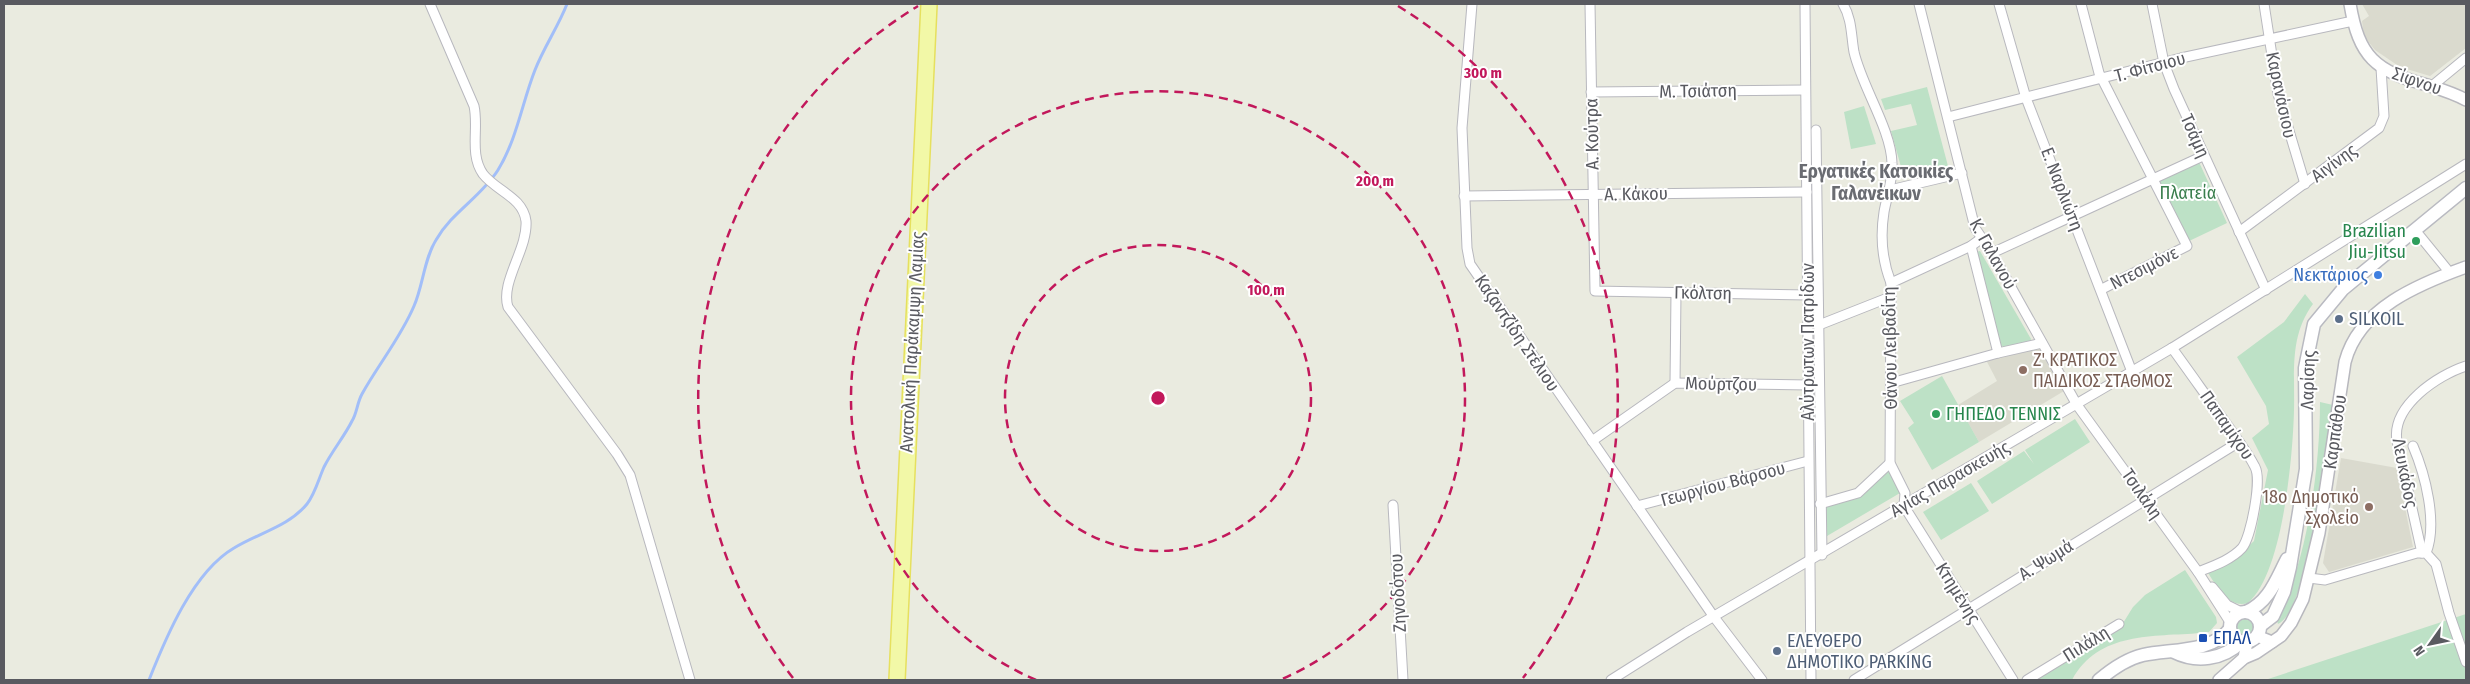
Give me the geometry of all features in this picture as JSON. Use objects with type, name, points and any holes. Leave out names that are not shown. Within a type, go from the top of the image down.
[{"type":"main road","name":"Ανατολική Παράκαμψη Λαμίας","points":[[897,680],[929,4]]},
{"type":"main road","name":"Λαρίσης","points":[[2174,652],[2186,658],[2207,658],[2233,650],[2251,637],[2273,616],[2284,592],[2306,469],[2305,368],[2312,328],[2318,318],[2343,289],[2466,188]]},
{"type":"main road","name":"Λαρίσης","points":[[2244,612],[2260,604],[2270,592],[2292,550]]},
{"type":"main road","points":[[2244,612],[2256,616],[2251,637],[2233,637],[2230,625],[2235,615],[2244,612]]},
{"type":"main road","name":"Λαρίσης","points":[[2099,680],[2114,668],[2132,658],[2174,652],[2215,642],[2224,636],[2230,625]]},
{"type":"street","points":[[430,4],[474,106],[476,122],[475,150],[478,164],[490,182],[519,205],[525,216],[524,238],[507,291],[506,301],[508,307],[618,454],[630,475],[690,680]]},
{"type":"street","name":"Καζαντζίδη Στέλιου","points":[[1472,4],[1462,108],[1464,196],[1470,264],[1714,617],[1762,680]]},
{"type":"street","name":"Α. Κούτρα","points":[[1590,4],[1594,286],[1598,292]]},
{"type":"street","name":"Αλύτρωτων Πατρίδων","points":[[1805,4],[1811,680]]},
{"type":"street","name":"Θάνου Λειβαδίτη","points":[[1843,4],[1850,20],[1858,63],[1892,160],[1890,190],[1884,212],[1882,250],[1884,265],[1891,283],[1890,463],[1905,493],[1904,506]]},
{"type":"street","name":"Κ. Γαλανού","points":[[1919,4],[1962,173],[1971,218],[2077,405]]},
{"type":"street","name":"Ε. Ναρλιώτη","points":[[1999,4],[2026,98],[2102,289],[2132,372]]},
{"type":"street","points":[[2081,4],[2102,79],[2154,179]]},
{"type":"street","name":"Τσάμη","points":[[2152,4],[2164,63],[2203,156],[2266,290]]},
{"type":"street","name":"Καρανάσιου","points":[[2264,4],[2278,94],[2305,184]]},
{"type":"street","name":"Σίφνου","points":[[2350,4],[2353,21],[2365,52],[2381,68],[2397,76],[2432,86],[2466,100]]},
{"type":"street","name":"Τ. Φίτσιου","points":[[1948,118],[2164,63],[2353,21]]},
{"type":"street","points":[[2432,86],[2466,58]]},
{"type":"street","name":"Αιγίνης","points":[[2238,232],[2373,134],[2382,124],[2384,116],[2381,68]]},
{"type":"street","name":"Μ. Τσιάτση","points":[[1591,92],[1805,90]]},
{"type":"street","points":[[1816,130],[1822,555]]},
{"type":"street","points":[[1992,253],[2203,156]]},
{"type":"street","name":"Αγίας Παρασκευής","points":[[1610,680],[2172,348],[2466,164]]},
{"type":"street","points":[[1890,190],[1962,173]]},
{"type":"street","name":"Ντεσιμόνε","points":[[2102,289],[2186,246],[2154,179]]},
{"type":"street","name":"Α. Κάκου","points":[[1464,196],[1808,192]]},
{"type":"street","points":[[2415,230],[2450,273]]},
{"type":"street","points":[[1891,283],[1971,246],[1982,238]]},
{"type":"street","points":[[1971,246],[1998,353]]},
{"type":"street","name":"Καρπάθου","points":[[2219,680],[2244,658],[2272,642],[2287,628],[2296,615],[2309,578],[2319,533],[2349,350],[2368,324],[2395,299],[2408,290],[2466,266]]},
{"type":"street","name":"Γκόλτση","points":[[1598,292],[1808,295]]},
{"type":"street","points":[[1675,383],[1676,293]]},
{"type":"street","points":[[1819,326],[1890,297]]},
{"type":"street","points":[[1891,383],[1998,353],[2042,343]]},
{"type":"street","name":"Παπαμίχου","points":[[2172,348],[2239,442],[2256,468],[2258,477],[2248,537],[2237,552],[2198,572]]},
{"type":"street","name":"Λευκάδος","points":[[2424,553],[2396,439],[2396,428],[2404,413],[2422,392],[2443,377],[2466,366]]},
{"type":"street","name":"Μούρτζου","points":[[1592,441],[1675,383],[1809,386]]},
{"type":"street","name":"Τσιλάλη","points":[[2077,405],[2207,584]]},
{"type":"street","name":"Α. Ψωμά","points":[[1854,680],[2239,442]]},
{"type":"street","name":"Λευκάδος","points":[[2413,446],[2422,469],[2432,533],[2424,553]]},
{"type":"street","name":"Γεωργίου Βάρσου","points":[[1637,506],[1808,461]]},
{"type":"street","points":[[1820,504],[1858,493],[1890,463]]},
{"type":"street","name":"Ζηνοδότου","points":[[1393,505],[1403,680]]},
{"type":"street","name":"Κτημένης","points":[[1904,506],[2013,680]]},
{"type":"street","points":[[2309,578],[2325,580],[2424,553],[2436,564],[2451,619],[2466,662]]},
{"type":"street","points":[[2207,584],[2214,588],[2228,605],[2244,612]]},
{"type":"street","points":[[2207,584],[2230,625]]},
{"type":"street","name":"Πιλάλη","points":[[2027,680],[2119,624]]},
{"type":"street","points":[[2244,658],[2251,637],[2272,642]]},
{"type":"shaded area","points":[[2362,4],[2465,4],[2466,48],[2430,76],[2400,67],[2375,50],[2364,36],[2362,21],[2369,16]]},
{"type":"shaded area","name":"Ζ' ΚΡΑΤΙΚΟΣ ΠΑΙΔΙΚΟΣ ΣΤΑΘΜΟΣ","points":[[2041,342],[2064,391],[1979,442],[1958,405],[1997,381],[1985,358]]},
{"type":"shaded area","name":"18ο Δημοτικό Σχολείο","points":[[2341,458],[2397,468],[2413,547],[2329,572],[2323,563]]},
{"type":"green space","points":[[1927,87],[1948,166],[1908,177],[1903,174],[1891,131],[1917,125],[1911,104],[1885,110],[1881,99]]},
{"type":"green space","points":[[1864,106],[1876,144],[1851,149],[1844,112]]},
{"type":"green space","name":"Πλατεία","points":[[2199,162],[2227,223],[2187,242],[2158,181]]},
{"type":"green space","points":[[1980,251],[2031,339],[2030,342],[2006,349],[1999,344],[1976,252]]},
{"type":"green space","points":[[2305,294],[2313,304],[2305,316],[2300,329],[2295,355],[2291,455],[2284,512],[2278,541],[2270,567],[2260,588],[2248,603],[2235,603],[2219,590],[2208,573],[2234,559],[2254,541],[2268,470],[2252,438],[2269,424],[2266,406],[2237,357],[2284,322]]},
{"type":"green space","name":"ΓΗΠΕΔΟ ΤΕΝΝΙΣ","points":[[1942,376],[1979,442],[1932,470],[1908,428],[1914,423],[1900,401]]},
{"type":"green space","points":[[2320,402],[2333,405],[2315,523],[2299,589],[2289,612],[2278,624],[2277,621],[2296,571],[2310,514],[2318,456]]},
{"type":"green space","points":[[2075,419],[2090,442],[1992,504],[1977,481],[2024,451],[2034,464],[2025,450]]},
{"type":"green space","points":[[1889,471],[1900,493],[1827,536],[1825,506],[1853,498],[1874,485]]},
{"type":"green space","points":[[1971,483],[1989,511],[1941,540],[1923,512]]},
{"type":"green space","points":[[2185,570],[2216,617],[2217,623],[2209,632],[2129,640],[2112,645],[2097,653],[2083,664],[2072,680],[2037,680],[2120,628],[2133,607],[2145,595]]},
{"type":"green space","points":[[2466,614],[2466,680],[2265,680]]},
{"type":"green space","points":[[2241,616],[2249,616],[2256,623],[2256,631],[2249,638],[2241,638],[2234,631],[2234,623]]},
{"type":"waterway","points":[[149,680],[182,607],[206,573],[219,559],[234,548],[282,524],[299,512],[310,500],[324,467],[354,418],[362,394],[409,317],[417,298],[432,247],[450,221],[491,180],[505,158],[515,133],[530,82],[567,4]]},
{"type":"place","name":"Brazilian Jiu-Jitsu","points":[[2416,241]]},
{"type":"place","name":"Νεκτάριος","points":[[2378,275]]},
{"type":"place","name":"SILKOIL","points":[[2339,319]]},
{"type":"place","name":"Ζ' ΚΡΑΤΙΚΟΣ ΠΑΙΔΙΚΟΣ ΣΤΑΘΜΟΣ","points":[[2023,370]]},
{"type":"place","name":"ΓΗΠΕΔΟ ΤΕΝΝΙΣ","points":[[1936,414]]},
{"type":"place","name":"18ο Δημοτικό Σχολείο","points":[[2369,507]]},
{"type":"place","name":"ΕΠΑΛ","points":[[2203,638]]},
{"type":"place","name":"ΕΛΕΥΘΕΡΟ ΔΗΜΟΤΙΚΟ PARKING","points":[[1777,651]]},
{"type":"district","name":"Εργατικές Κατοικίες Γαλανέικων","points":[[1876,182]]}]
